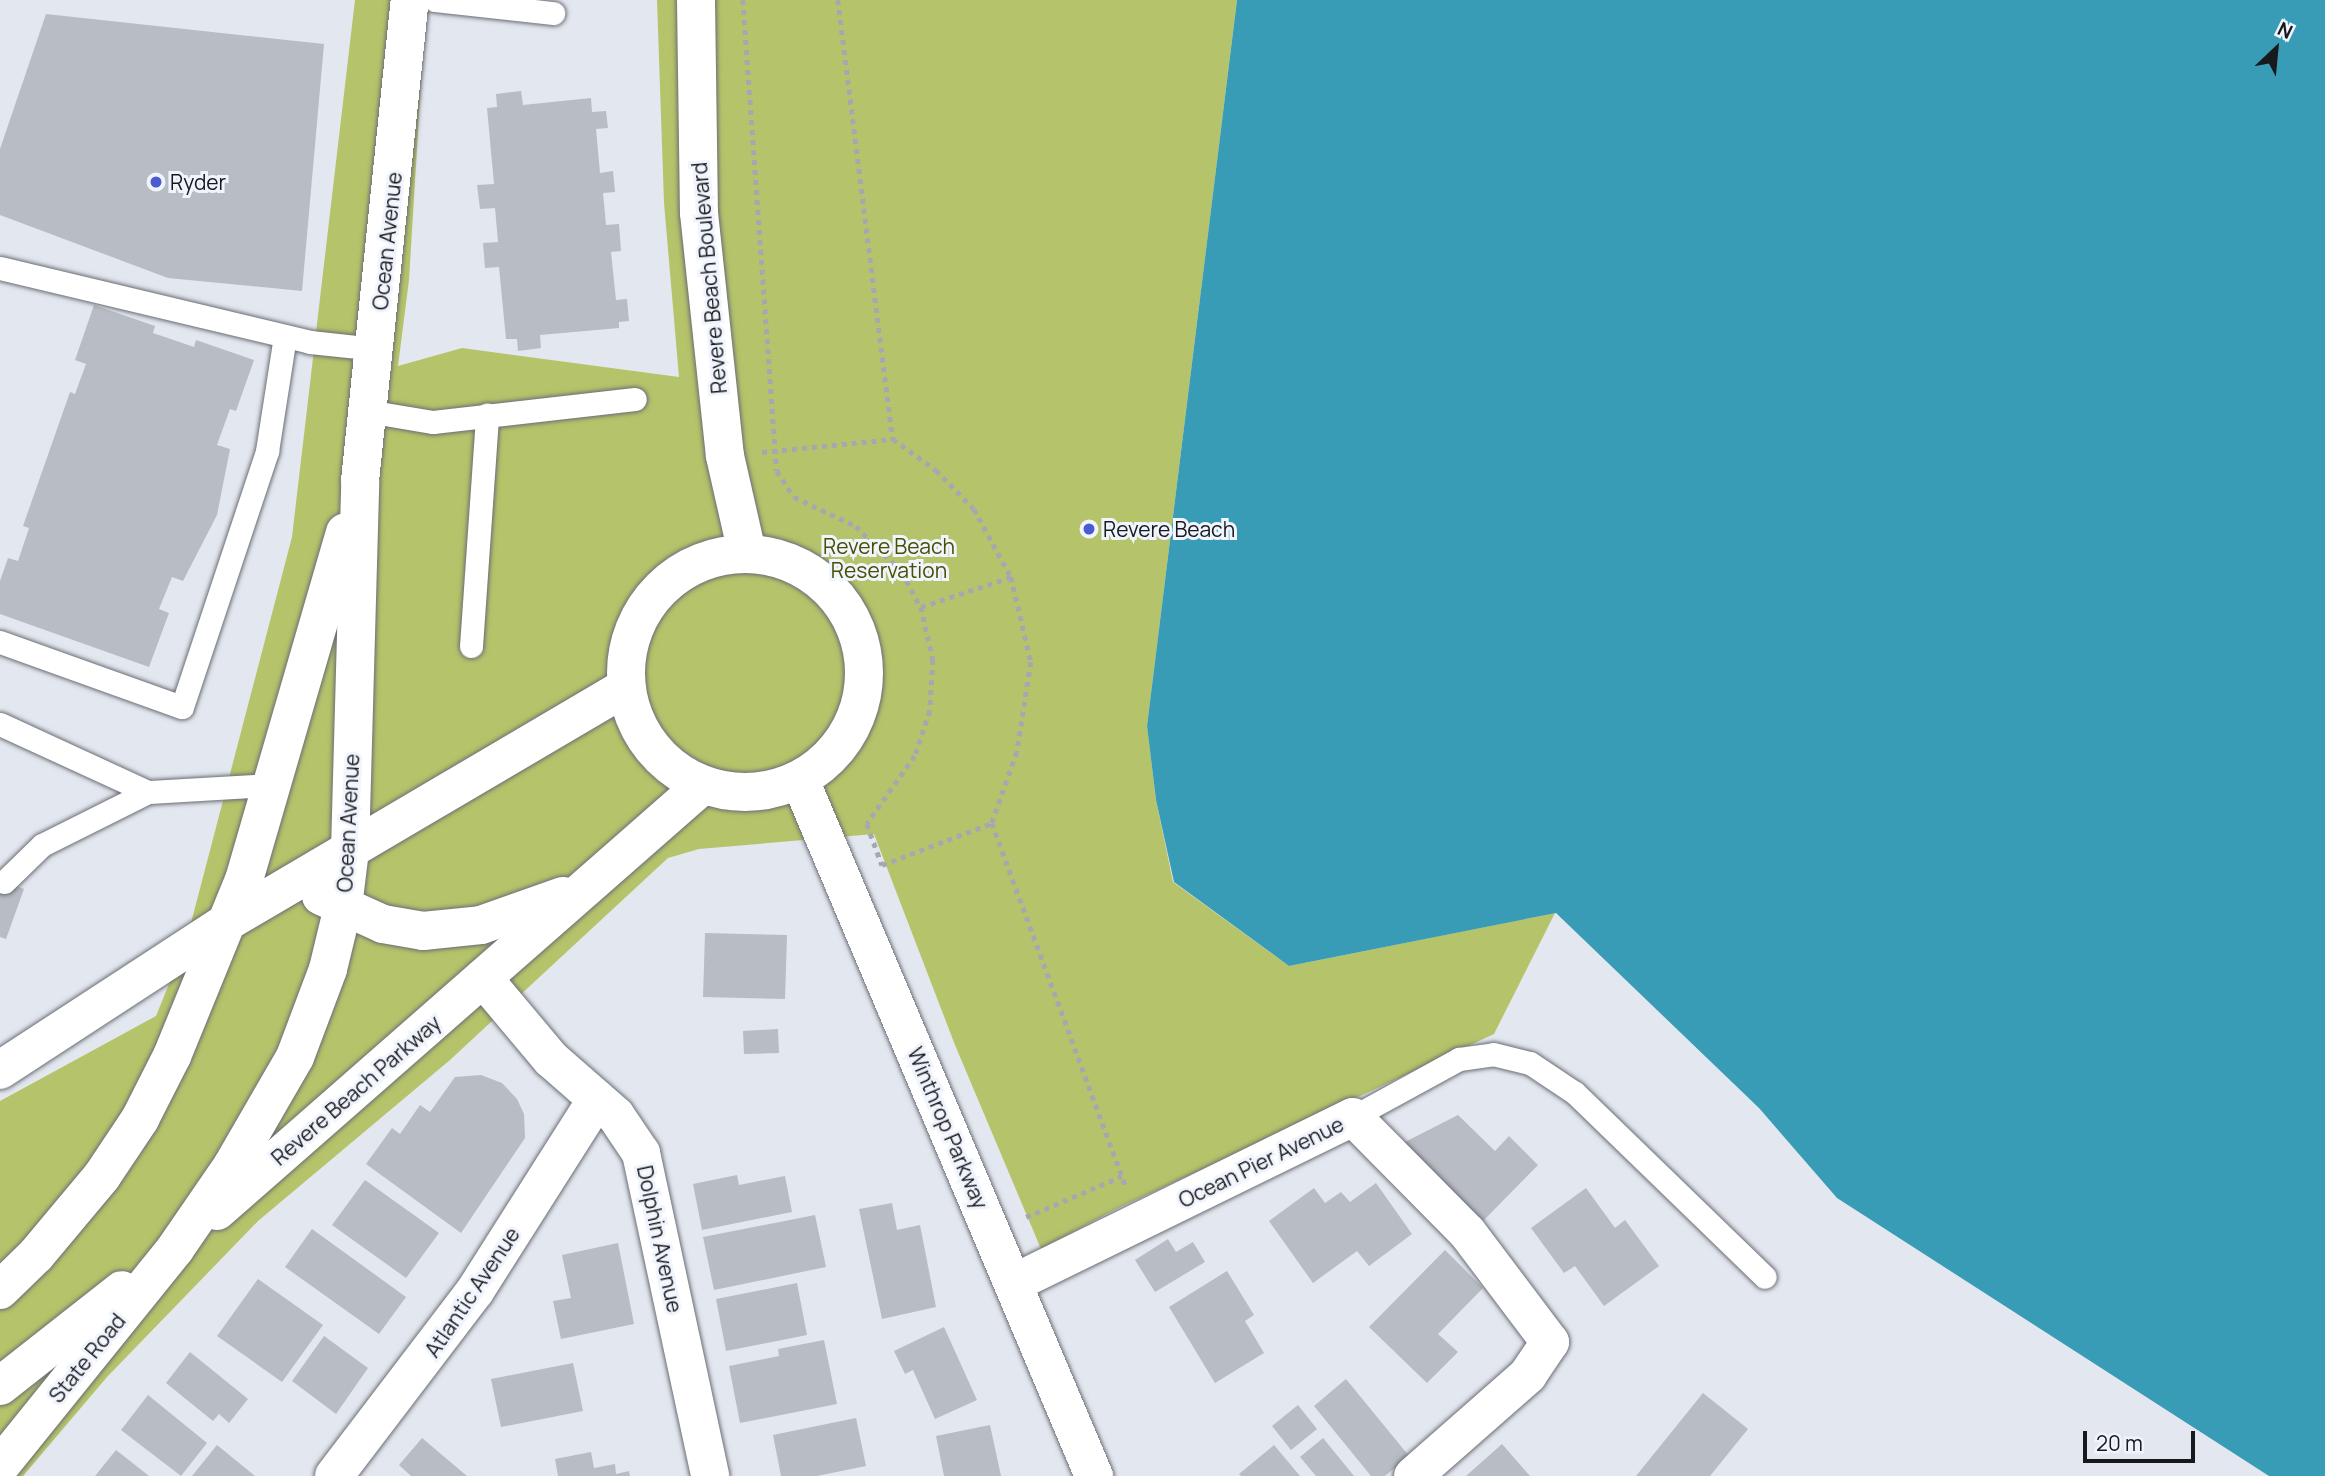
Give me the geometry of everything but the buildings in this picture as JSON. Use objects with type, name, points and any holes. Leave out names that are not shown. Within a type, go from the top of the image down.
[{"type":"main road","name":"Ocean Avenue","points":[[175,1249],[232,1166],[285,1077],[320,994],[343,907],[350,850],[360,481],[410,0]]},
{"type":"main road","name":"Revere Beach Boulevard","points":[[696,0],[699,213],[725,456],[747,553]]},
{"type":"main road","name":"Ocean Avenue","points":[[227,922],[360,481]]},
{"type":"main road","points":[[747,553],[774,556],[804,568],[825,583],[845,606],[859,635],[864,693],[856,720],[829,760],[800,780],[758,792],[703,785],[656,752],[633,715],[626,687],[627,653],[633,629],[656,593],[693,565],[747,553]]},
{"type":"main road","points":[[0,1070],[227,922],[626,687]]},
{"type":"main road","name":"Winthrop Parkway","points":[[800,780],[1094,1476]]},
{"type":"main road","name":"Revere Beach Parkway","points":[[0,1385],[175,1249],[703,785]]},
{"type":"main road","points":[[265,801],[272,852],[298,880],[343,907],[403,929],[450,930],[514,915],[593,881]]},
{"type":"main road","points":[[0,1290],[58,1230],[123,1147],[172,1056],[227,922]]},
{"type":"main road","name":"Dolphin Avenue","points":[[484,978],[551,1059],[625,1126],[645,1165],[710,1476]]},
{"type":"main road","name":"Atlantic Avenue","points":[[334,1476],[475,1291],[597,1099]]},
{"type":"main road","name":"Ocean Pier Avenue","points":[[1014,1283],[1353,1117],[1477,1244],[1550,1342],[1528,1375],[1413,1476]]},
{"type":"main road","name":"State Road","points":[[0,1466],[175,1249]]},
{"type":"lane","points":[[435,0],[553,13]]},
{"type":"lane","points":[[0,268],[285,336],[375,349]]},
{"type":"lane","points":[[0,642],[182,707],[267,452],[285,336]]},
{"type":"lane","points":[[367,411],[433,422],[635,399]]},
{"type":"lane","points":[[471,646],[487,415]]},
{"type":"lane","points":[[0,724],[148,792],[265,801]]},
{"type":"lane","points":[[4,882],[42,845],[148,792]]},
{"type":"lane","points":[[1353,1117],[1459,1059],[1493,1054],[1530,1063],[1569,1088],[1765,1277]]},
{"type":"path","points":[[743,0],[778,471],[794,497],[856,526],[902,572],[921,607],[933,660],[930,711],[915,756],[867,824],[882,865],[992,822]]},
{"type":"path","points":[[838,0],[893,439]]},
{"type":"path","points":[[776,451],[893,439],[936,470],[974,509],[1011,577],[1031,662],[1017,752],[992,822],[1138,1221]]},
{"type":"path","points":[[921,607],[1011,577]]},
{"type":"path","points":[[1024,1217],[1122,1176]]},
{"type":"green space","name":"Revere Beach Reservation","points":[[355,0],[426,0],[409,280],[398,366],[462,348],[679,377],[664,203],[657,0],[1237,0],[1147,726],[1156,800],[1173,882],[1289,966],[1555,913],[1494,1034],[1116,1209],[1041,1249],[955,1045],[874,834],[699,849],[668,858],[450,1060],[258,1221],[107,1377],[23,1476],[0,1476],[0,1101],[156,1016],[186,942],[292,537]]},
{"type":"water","points":[[1237,0],[2325,0],[2325,1476],[2269,1476],[1837,1198],[1759,1108],[1556,913],[1289,966],[1174,882],[1156,800],[1147,726]]},
{"type":"place","name":"Ryder","points":[[156,182]]},
{"type":"place","name":"Revere Beach","points":[[1089,529]]}]
